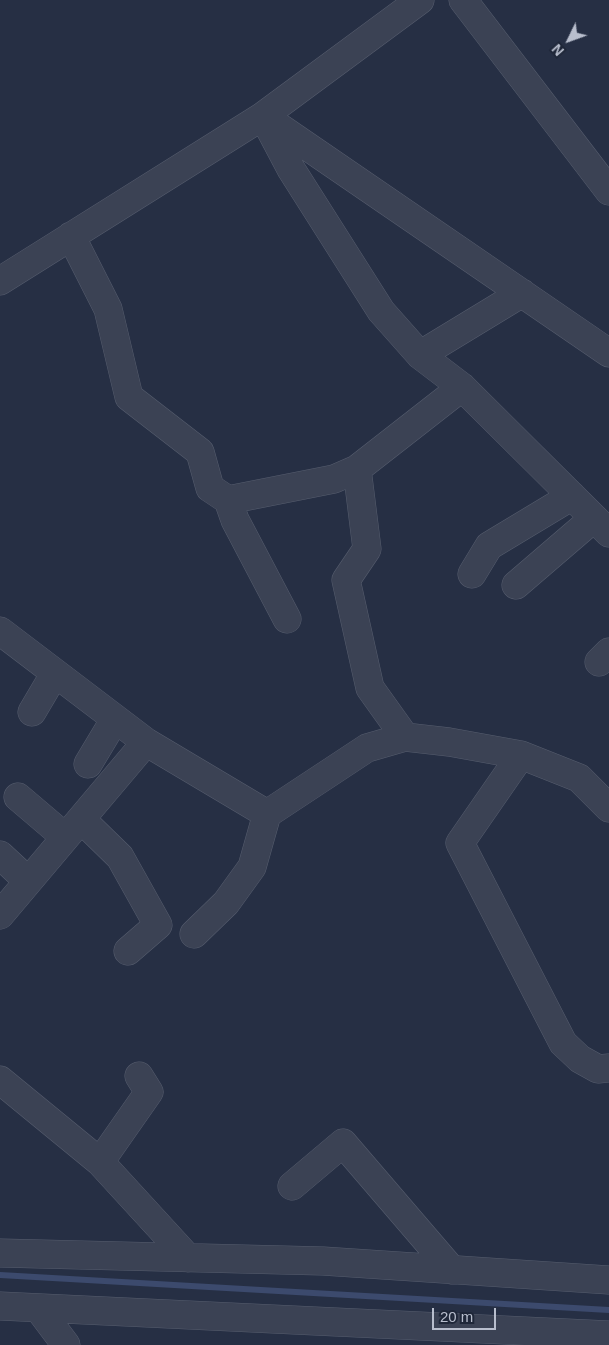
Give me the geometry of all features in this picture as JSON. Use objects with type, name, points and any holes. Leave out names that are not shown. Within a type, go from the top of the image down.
[{"type":"street","points":[[0,281],[263,116],[420,0]]},
{"type":"street","points":[[463,0],[609,191]]},
{"type":"street","points":[[263,116],[609,353]]},
{"type":"street","points":[[263,116],[290,169],[381,311],[420,355],[462,388],[601,525],[516,585]]},
{"type":"street","points":[[71,236],[108,309],[129,397],[200,452],[210,488],[228,500],[234,520],[287,619]]},
{"type":"street","points":[[420,355],[522,293]]},
{"type":"street","points":[[228,500],[334,479],[357,469],[462,388]]},
{"type":"street","points":[[357,469],[367,549],[346,580],[370,688],[405,738]]},
{"type":"street","points":[[472,574],[488,546],[572,496]]},
{"type":"street","points":[[0,631],[146,742],[267,814]]},
{"type":"street","points":[[32,712],[55,673]]},
{"type":"street","points":[[88,764],[115,719]]},
{"type":"street","points":[[194,934],[226,904],[252,867],[267,814],[367,748],[405,738],[449,742],[521,755],[579,778],[609,808]]},
{"type":"street","points":[[0,915],[146,742]]},
{"type":"street","points":[[521,755],[460,843],[563,1042],[580,1059],[598,1069],[609,1068]]},
{"type":"street","points":[[18,798],[73,828],[120,857],[158,924],[128,951]]},
{"type":"street","points":[[0,855],[28,881]]},
{"type":"street","points":[[100,1162],[149,1092],[140,1076]]},
{"type":"street","points":[[0,1080],[100,1162],[188,1258]]},
{"type":"street","points":[[292,1186],[343,1142],[452,1270]]},
{"type":"street","points":[[0,1253],[323,1261],[609,1280]]},
{"type":"street","points":[[0,1306],[39,1310],[609,1335]]},
{"type":"street","points":[[39,1310],[66,1345]]},
{"type":"waterway","points":[[0,1275],[609,1310]]}]
